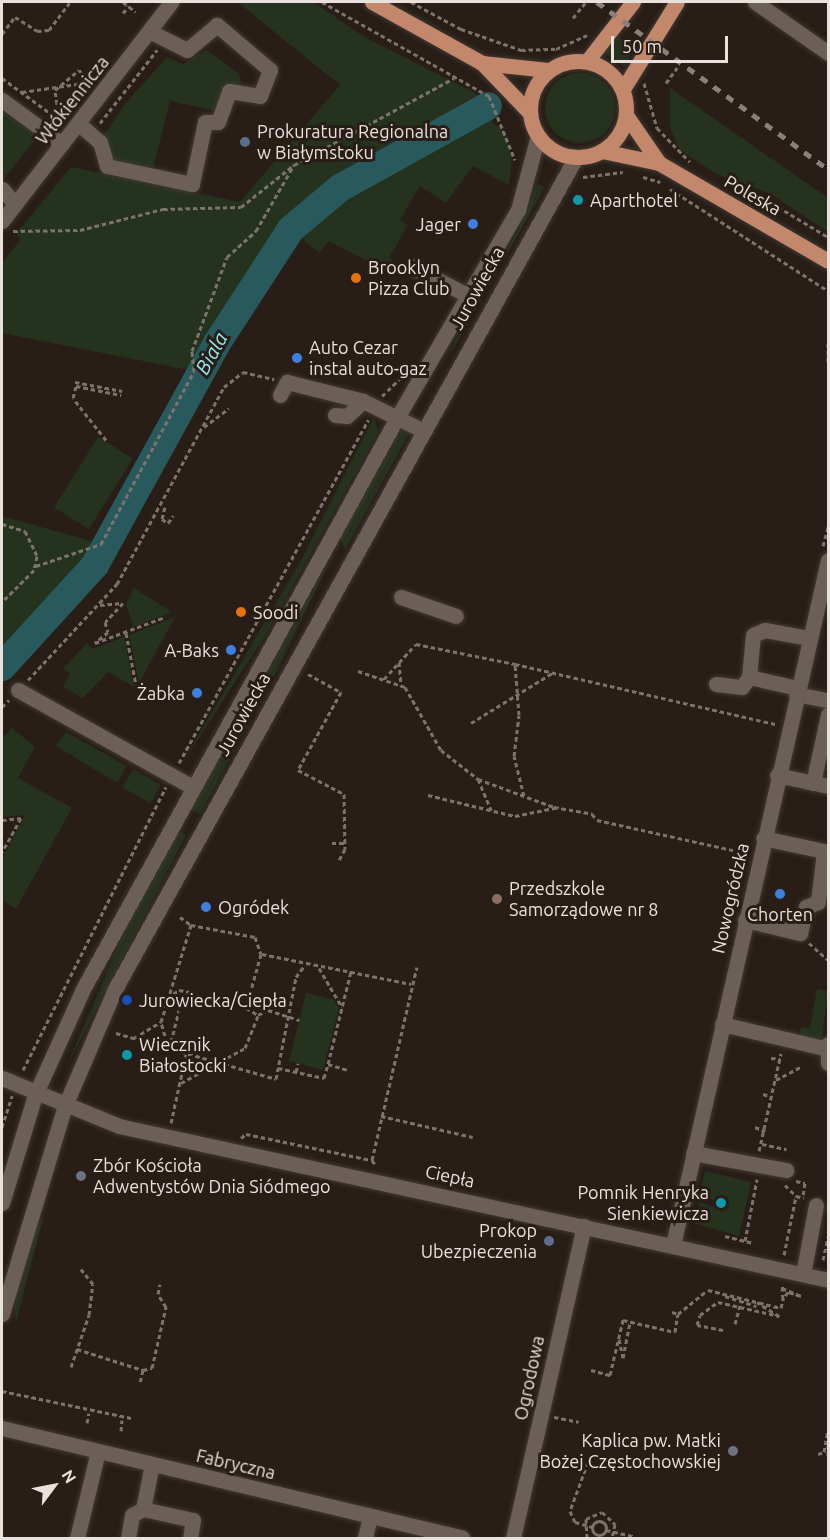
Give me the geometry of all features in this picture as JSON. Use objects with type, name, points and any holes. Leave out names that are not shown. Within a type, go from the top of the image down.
[{"type":"main road","points":[[372,2],[482,63],[529,112],[538,136],[554,151],[576,158],[602,151],[618,136],[626,115],[623,89],[614,76],[587,61]]},
{"type":"main road","points":[[482,63],[548,70],[587,61],[633,2]]},
{"type":"main road","points":[[623,89],[677,2]]},
{"type":"main road","points":[[529,112],[534,89],[548,70]]},
{"type":"main road","name":"Poleska","points":[[626,115],[658,163]]},
{"type":"main road","name":"Poleska","points":[[602,151],[658,163],[828,261]]},
{"type":"street","name":"Włókiennicza","points":[[7,226],[15,204],[151,32],[171,2]]},
{"type":"street","points":[[755,2],[828,54]]},
{"type":"street","points":[[79,124],[100,142],[107,165],[192,184],[206,122],[218,122],[229,92],[260,96],[270,70],[217,25],[187,50],[151,32]]},
{"type":"street","points":[[2,100],[62,144]]},
{"type":"street","name":"Jurowiecka","points":[[2,1203],[35,1095],[83,989],[398,416],[518,210],[538,136]]},
{"type":"street","name":"Jurowiecka","points":[[2,1314],[64,1108],[141,939],[422,430],[576,158]]},
{"type":"street","points":[[2,189],[15,204]]},
{"type":"street","points":[[413,267],[468,296]]},
{"type":"street","points":[[284,388],[369,403],[422,430]]},
{"type":"street","points":[[335,415],[347,416],[369,403]]},
{"type":"street","points":[[323,551],[338,554],[346,567]]},
{"type":"street","name":"Nowogródzka","points":[[673,1245],[745,920],[756,841],[777,775],[828,560]]},
{"type":"street","points":[[401,597],[456,616]]},
{"type":"street","points":[[716,684],[742,687],[748,677],[756,632],[809,638]]},
{"type":"street","points":[[748,677],[828,700]]},
{"type":"street","points":[[18,690],[192,787]]},
{"type":"street","points":[[813,783],[828,715]]},
{"type":"street","points":[[777,775],[828,786]]},
{"type":"street","points":[[745,920],[800,933],[806,907],[823,903],[826,852],[756,841]]},
{"type":"street","points":[[722,1024],[828,1052]]},
{"type":"street","name":"Ciepła","points":[[2,1078],[15,1087],[64,1108],[119,1126],[828,1280]]},
{"type":"street","points":[[693,1153],[786,1170]]},
{"type":"street","points":[[802,1274],[809,1201]]},
{"type":"street","name":"Ogrodowa","points":[[513,1539],[584,1226]]},
{"type":"street","name":"Fabryczna","points":[[2,1428],[462,1539]]},
{"type":"street","points":[[77,1539],[98,1451]]},
{"type":"street","points":[[143,1509],[152,1464]]},
{"type":"street","points":[[128,1539],[132,1515],[143,1509],[193,1520],[190,1539]]},
{"type":"street","points":[[365,1539],[370,1516]]},
{"type":"path","points":[[2,34],[15,17],[37,31],[49,30],[70,2]]},
{"type":"path","points":[[123,2],[136,12]]},
{"type":"path","points":[[322,2],[495,104],[513,144],[515,167]]},
{"type":"path","points":[[411,2],[460,29],[521,50],[565,47],[593,30]]},
{"type":"path","points":[[573,18],[586,2]]},
{"type":"path","points":[[123,13],[129,6]]},
{"type":"path","points":[[666,83],[677,68]]},
{"type":"path","points":[[55,90],[79,70],[87,79]]},
{"type":"path","points":[[645,76],[646,101],[657,129],[697,166]]},
{"type":"path","points":[[2,78],[58,119],[55,90]]},
{"type":"path","points":[[7,226],[80,230],[163,209],[241,207],[294,165],[454,78]]},
{"type":"path","points":[[21,92],[55,90],[84,83]]},
{"type":"path","points":[[2,602],[36,566],[101,544],[195,371],[192,351],[227,257],[256,231],[294,165]]},
{"type":"path","points":[[576,176],[627,173]]},
{"type":"path","points":[[722,182],[765,199],[828,237]]},
{"type":"path","points":[[828,343],[828,362]]},
{"type":"path","points":[[18,690],[100,605],[166,502],[224,387],[243,372],[284,388]]},
{"type":"path","points":[[75,382],[121,393],[76,386],[73,398],[106,440]]},
{"type":"path","points":[[26,1063],[172,776],[369,403]]},
{"type":"path","points":[[202,428],[229,408]]},
{"type":"path","points":[[166,502],[162,519],[168,523],[173,516]]},
{"type":"path","points":[[2,524],[29,536],[36,566]]},
{"type":"path","points":[[100,605],[123,603],[105,622],[108,632],[95,643],[165,617]]},
{"type":"path","points":[[126,633],[136,685]]},
{"type":"path","points":[[384,679],[416,644],[555,671],[775,724]]},
{"type":"path","points":[[399,660],[400,685],[441,750],[478,779],[559,807],[746,853],[756,841]]},
{"type":"path","points":[[515,664],[518,696],[514,756],[524,796]]},
{"type":"path","points":[[358,671],[400,685]]},
{"type":"path","points":[[471,723],[555,671]]},
{"type":"path","points":[[308,674],[341,692],[298,770],[344,794],[345,843],[338,862]]},
{"type":"path","points":[[773,735],[777,714]]},
{"type":"path","points":[[478,779],[491,810]]},
{"type":"path","points":[[428,795],[515,816],[559,807]]},
{"type":"path","points":[[2,820],[21,818],[2,852]]},
{"type":"path","points":[[332,843],[345,843]]},
{"type":"path","points":[[180,917],[191,925],[255,938],[261,954],[246,1008],[258,1015]]},
{"type":"path","points":[[170,1050],[161,1022],[191,925]]},
{"type":"path","points":[[800,933],[828,960]]},
{"type":"path","points":[[261,954],[304,965],[351,971],[411,984]]},
{"type":"path","points":[[116,1033],[186,1055],[276,1078],[287,1016],[304,965]]},
{"type":"path","points":[[372,1160],[411,984],[417,967]]},
{"type":"path","points":[[319,968],[342,1007]]},
{"type":"path","points":[[278,1068],[324,1078],[351,971]]},
{"type":"path","points":[[168,998],[179,990],[183,994],[190,993]]},
{"type":"path","points":[[170,1050],[183,994]]},
{"type":"path","points":[[181,1083],[212,1061],[245,1048],[258,1015],[268,1010],[299,1020]]},
{"type":"path","points":[[132,1038],[161,1022]]},
{"type":"path","points":[[748,1151],[757,1153],[762,1144],[785,1039]]},
{"type":"path","points":[[171,1125],[186,1055]]},
{"type":"path","points":[[771,1058],[780,1059]]},
{"type":"path","points":[[296,1072],[298,1063]]},
{"type":"path","points":[[328,1064],[348,1070]]},
{"type":"path","points":[[776,1080],[802,1066]]},
{"type":"path","points":[[2,1127],[15,1087]]},
{"type":"path","points":[[763,1094],[772,1097]]},
{"type":"path","points":[[381,1116],[473,1137]]},
{"type":"path","points":[[755,1127],[765,1131]]},
{"type":"path","points":[[762,1144],[786,1149]]},
{"type":"path","points":[[745,1241],[758,1179]]},
{"type":"path","points":[[805,1183],[809,1201]]},
{"type":"path","points":[[725,1236],[753,1243]]},
{"type":"path","points":[[828,1237],[823,1260],[828,1262]]},
{"type":"path","points":[[71,1367],[93,1284],[80,1268]]},
{"type":"path","points":[[77,1349],[143,1370],[152,1368],[166,1307],[158,1294],[160,1284]]},
{"type":"path","points":[[591,1370],[610,1375],[623,1320],[675,1332],[678,1314],[708,1290],[756,1304],[781,1308],[782,1288],[802,1292],[789,1292],[783,1299]]},
{"type":"path","points":[[723,1294],[740,1305],[756,1304],[779,1316],[740,1305],[718,1302],[701,1314],[697,1325],[723,1330]]},
{"type":"path","points":[[735,1324],[740,1305]]},
{"type":"path","points":[[672,1312],[678,1314]]},
{"type":"path","points":[[619,1339],[623,1358],[631,1329],[630,1322]]},
{"type":"path","points":[[140,1383],[143,1370]]},
{"type":"path","points":[[2,1391],[122,1420],[131,1418]]},
{"type":"path","points":[[60,1406],[61,1401]]},
{"type":"path","points":[[87,1423],[89,1413]]},
{"type":"path","points":[[541,1414],[579,1422]]},
{"type":"path","points":[[121,1431],[122,1420]]},
{"type":"path","points":[[828,1429],[818,1454],[827,1456],[828,1444]]},
{"type":"path","points":[[570,1459],[586,1462],[570,1511],[573,1521],[592,1527],[598,1537],[606,1530]]},
{"type":"path","points":[[604,1513],[602,1522],[606,1530]]},
{"type":"path","points":[[587,1539],[584,1524],[591,1515],[604,1513],[612,1518],[615,1532],[612,1539]]},
{"type":"path","points":[[592,1527],[602,1522]]},
{"type":"path","points":[[606,1530],[633,1536]]},
{"type":"green space","points":[[213,2],[313,2],[366,38],[473,92],[484,100],[493,123],[505,131],[512,160],[509,185],[473,166],[446,203],[420,186],[400,220],[408,225],[389,258],[403,267],[392,274],[329,241],[319,253],[291,229],[259,269],[216,343],[189,370],[2,333],[2,263],[21,239],[16,234],[71,167],[240,202],[340,85],[239,3]]},
{"type":"green space","points":[[618,37],[633,47],[625,67],[603,52]]},
{"type":"green space","points":[[207,50],[239,74],[242,88],[224,84],[217,111],[170,101],[152,172],[121,166],[111,157],[104,135],[125,104],[167,57],[183,64]]},
{"type":"green space","points":[[580,73],[599,79],[609,89],[615,108],[609,127],[599,137],[580,143],[561,137],[551,127],[545,108],[551,89],[561,79]]},
{"type":"green space","points":[[670,88],[828,198],[828,232],[771,194],[716,174],[680,150],[670,128]]},
{"type":"green space","points":[[2,111],[38,136],[2,181]]},
{"type":"green space","points":[[537,184],[545,187],[447,360],[465,319],[518,231]]},
{"type":"green space","points":[[374,417],[378,432],[265,636],[180,767],[300,562]]},
{"type":"green space","points":[[404,426],[409,434],[345,550],[340,537]]},
{"type":"green space","points":[[98,437],[133,459],[89,529],[54,507]]},
{"type":"green space","points":[[2,516],[98,543],[2,655]]},
{"type":"green space","points":[[331,558],[276,673],[200,814],[191,809]]},
{"type":"green space","points":[[134,588],[172,612],[133,627],[126,603]]},
{"type":"green space","points":[[175,617],[139,683],[129,635]]},
{"type":"green space","points":[[124,637],[134,687],[108,672],[83,698],[63,687],[70,673],[63,669],[87,643],[92,649]]},
{"type":"green space","points":[[12,728],[35,747],[18,778],[72,808],[16,909],[2,900],[2,859],[25,815],[2,817],[2,739]]},
{"type":"green space","points":[[66,732],[127,766],[117,783],[56,746]]},
{"type":"green space","points":[[133,769],[161,785],[150,803],[122,787]]},
{"type":"green space","points":[[178,830],[186,835],[65,1070],[132,914]]},
{"type":"green space","points":[[817,989],[828,991],[822,1039],[800,1036],[801,1027],[810,1028]]},
{"type":"green space","points":[[306,993],[334,1000],[339,1008],[323,1070],[289,1061]]},
{"type":"green space","points":[[705,1171],[751,1182],[739,1236],[693,1223],[700,1202],[722,1210],[724,1198],[715,1201],[700,1194]]},
{"type":"green space","points":[[43,1219],[16,1323],[14,1308],[35,1227]]},
{"type":"waterway","name":"Biala","points":[[2,667],[95,565],[217,343],[291,229],[340,188],[488,106]]},
{"type":"railway","points":[[597,2],[828,169]]},
{"type":"place","name":"Prokuratura Regionalna w Białymstoku","points":[[245,142]]},
{"type":"place","name":"Aparthotel","points":[[578,200]]},
{"type":"place","name":"Jager","points":[[473,224]]},
{"type":"place","name":"Brooklyn Pizza Club","points":[[356,278]]},
{"type":"place","name":"Auto Cezar instal auto-gaz","points":[[297,358]]},
{"type":"place","name":"Soodi","points":[[241,612]]},
{"type":"place","name":"A-Baks","points":[[231,650]]},
{"type":"place","name":"Żabka","points":[[197,693]]},
{"type":"place","name":"Chorten","points":[[780,894]]},
{"type":"place","name":"Przedszkole Samorządowe nr 8","points":[[497,899]]},
{"type":"place","name":"Ogródek","points":[[206,907]]},
{"type":"place","name":"Jurowiecka/Ciepła","points":[[127,1000]]},
{"type":"place","name":"Wiecznik Białostocki","points":[[127,1055]]},
{"type":"place","name":"Zbór Kościoła Adwentystów Dnia Siódmego","points":[[81,1176]]},
{"type":"place","name":"Pomnik Henryka Sienkiewicza","points":[[721,1203]]},
{"type":"place","name":"Prokop Ubezpieczenia","points":[[549,1241]]},
{"type":"place","name":"Kaplica pw. Matki Bożej Częstochowskiej","points":[[733,1451]]}]
